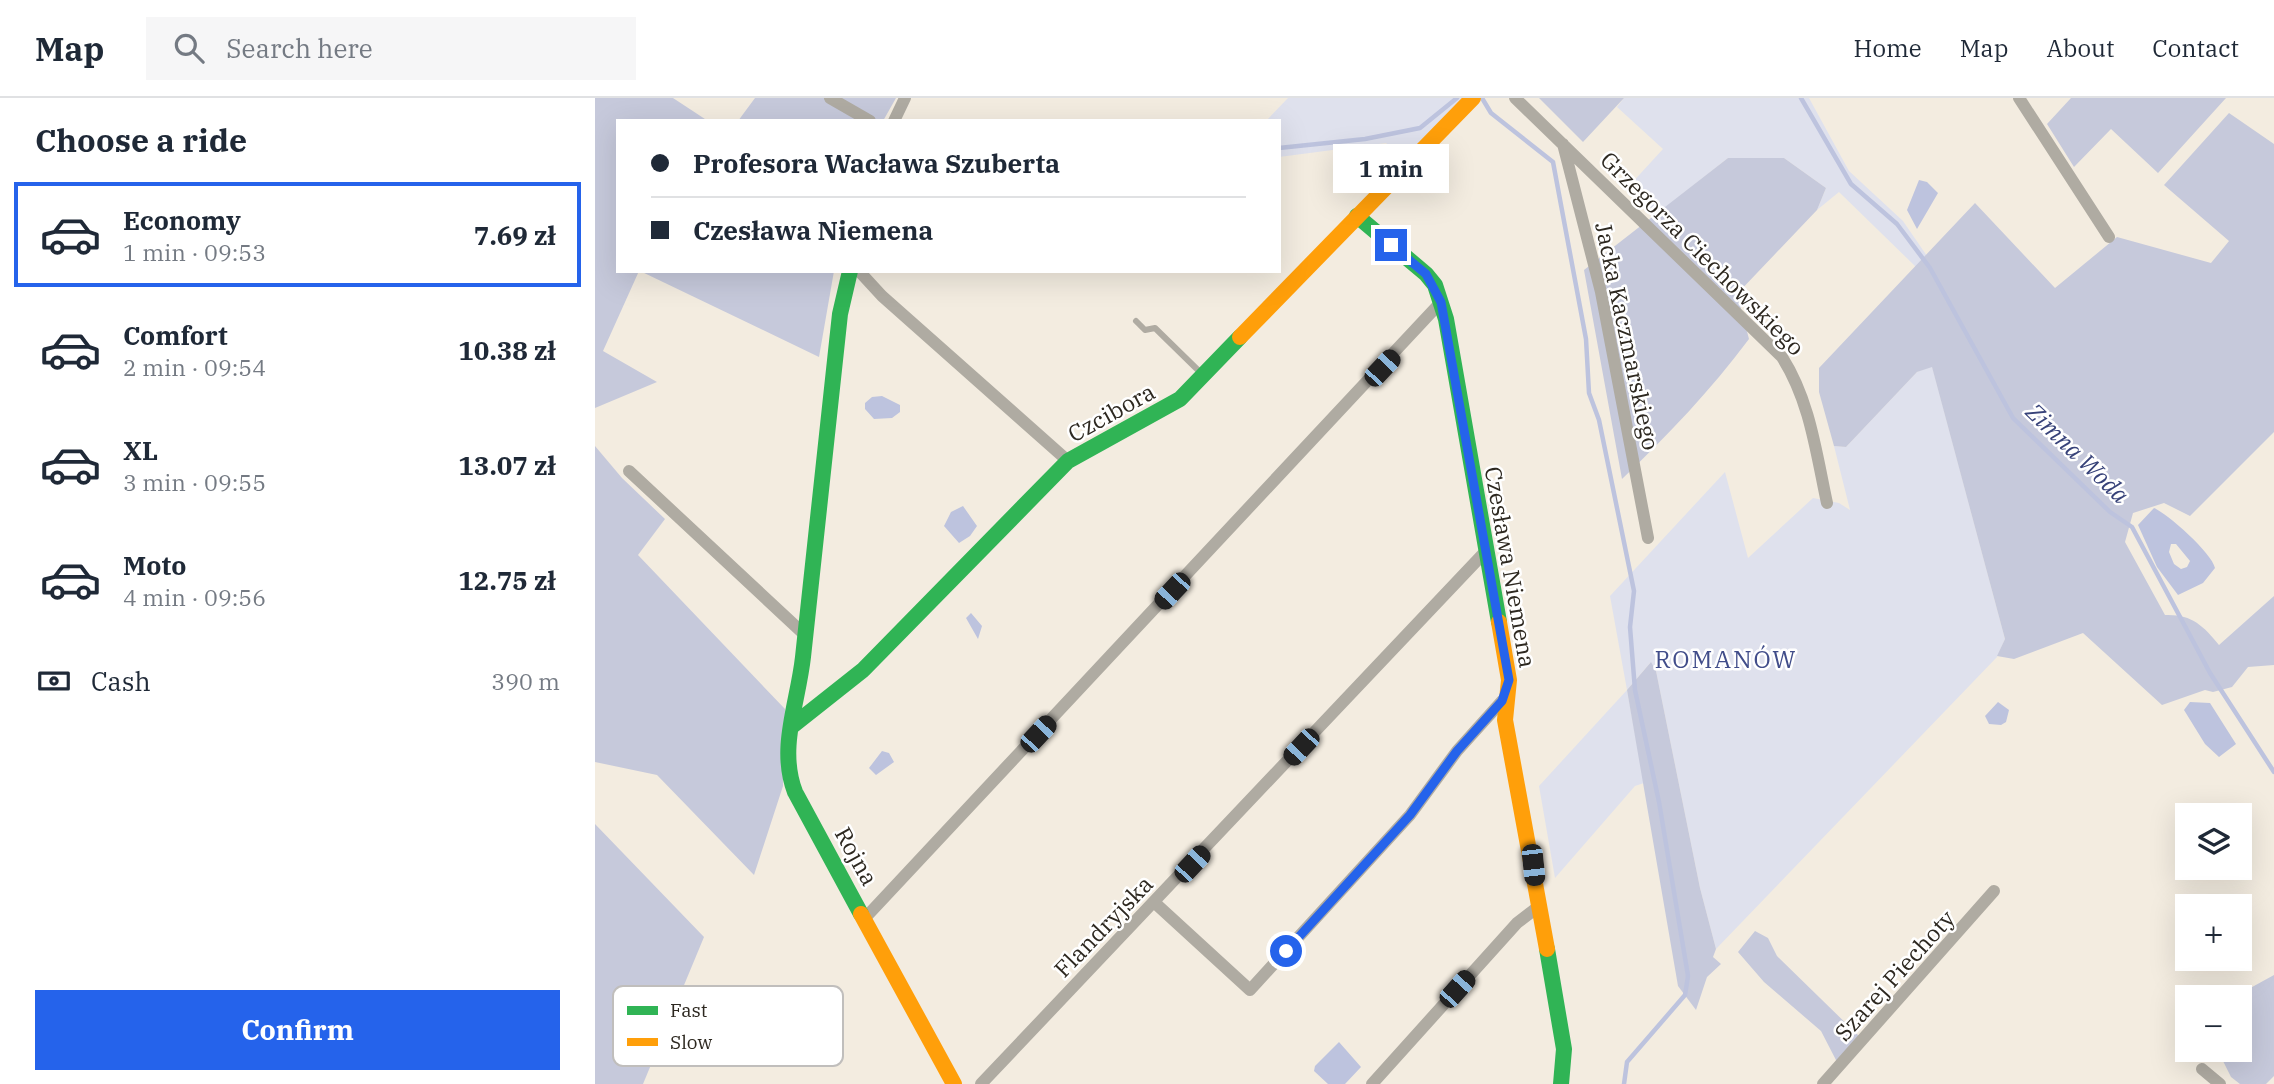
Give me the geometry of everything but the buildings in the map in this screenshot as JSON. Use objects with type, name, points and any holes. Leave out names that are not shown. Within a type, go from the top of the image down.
[{"type":"street","points":[[830,98],[867,119]]},
{"type":"street","points":[[895,119],[905,98]]},
{"type":"street","name":"Czcibora","points":[[791,727],[863,670],[1068,461],[1166,409],[1473,98]]},
{"type":"street","name":"Grzegorza Ciechowskiego","points":[[1515,98],[1782,357],[1795,378],[1808,409],[1827,503]]},
{"type":"street","points":[[2019,98],[2109,237]]},
{"type":"street","name":"Jacka Kaczmarskiego","points":[[1563,144],[1601,292],[1648,538]]},
{"type":"street","name":"Czesława Niemena","points":[[1357,216],[1426,274],[1441,302],[1509,680],[1502,701],[1504,724],[1514,760],[1564,1049],[1561,1084]]},
{"type":"street","name":"Rojna","points":[[850,273],[840,314],[801,677],[786,756],[789,778],[954,1084]]},
{"type":"street","points":[[861,273],[882,296],[1068,461]]},
{"type":"street","points":[[866,917],[1441,302]]},
{"type":"street","points":[[629,471],[805,635]]},
{"type":"street","name":"Flandryjska","points":[[981,1084],[1485,552]]},
{"type":"street","points":[[1155,902],[1250,990],[1410,815],[1457,751],[1502,701]]},
{"type":"street","name":"Szarej Piechoty","points":[[1823,1084],[1994,891]]},
{"type":"street","points":[[1371,1084],[1517,923],[1538,907]]},
{"type":"street","points":[[2202,1069],[2220,1084]]},
{"type":"lane","points":[[1136,321],[1145,330],[1155,328],[1202,374]]},
{"type":"shaded area","points":[[595,98],[673,98],[705,119],[616,119],[616,273],[638,273],[603,351],[657,382],[595,408]]},
{"type":"shaded area","points":[[755,98],[896,98],[884,119],[739,119]]},
{"type":"shaded area","points":[[1288,98],[1463,98],[1403,158],[1386,143],[1281,157],[1281,119],[1268,119]]},
{"type":"shaded area","points":[[1539,98],[1624,98],[1583,142]]},
{"type":"shaded area","points":[[1624,98],[1809,98],[1849,171],[1903,221],[1927,256],[1916,267],[1839,192],[1817,210],[1826,188],[1784,158],[1728,158],[1657,214],[1629,186],[1663,149],[1617,107]]},
{"type":"shaded area","points":[[2071,98],[2226,98],[2158,173],[2111,129],[2074,167],[2047,124]]},
{"type":"shaded area","points":[[2229,113],[2274,144],[2274,432],[2190,516],[2164,503],[2133,513],[2125,542],[2165,615],[2182,616],[2196,622],[2219,645],[2274,596],[2274,665],[2248,667],[2232,687],[2213,692],[2205,690],[2162,705],[2083,633],[2014,659],[1997,656],[2005,639],[1932,367],[1917,372],[1846,447],[1834,446],[1819,392],[1819,368],[1975,203],[2055,288],[2117,237],[2211,263],[2229,241],[2164,185]]},
{"type":"shaded area","points":[[1728,158],[1784,158],[1826,188],[1817,210],[1737,294],[1749,339],[1689,412],[1622,479],[1584,270]]},
{"type":"shaded area","points":[[1919,180],[1927,182],[1938,193],[1917,229],[1907,210]]},
{"type":"shaded area","points":[[644,273],[834,273],[819,357]]},
{"type":"shaded area","points":[[1932,366],[2005,639],[1997,657],[1716,949],[1700,888],[1656,671],[1650,663],[1627,690],[1610,596],[1725,472],[1748,558],[1813,498],[1839,503],[1850,510],[1834,446],[1846,447],[1917,372]]},
{"type":"shaded area","points":[[882,396],[900,405],[900,412],[892,418],[874,419],[865,409],[865,403],[872,397]]},
{"type":"shaded area","points":[[595,446],[622,478],[665,519],[638,555],[785,709],[783,786],[754,875],[657,775],[595,762]]},
{"type":"shaded area","points":[[963,506],[977,526],[970,536],[959,543],[944,526],[951,512]]},
{"type":"shaded area","points":[[2154,508],[2189,535],[2206,553],[2215,568],[2203,583],[2178,595],[2157,567],[2138,525]],"holes":[[[2171,544],[2176,544],[2190,561],[2187,567],[2181,569],[2174,564],[2169,552]]]},
{"type":"shaded area","points":[[971,613],[982,626],[978,639],[966,618]]},
{"type":"shaded area","points":[[1651,662],[1656,671],[1700,888],[1716,949],[1713,957],[1721,964],[1707,977],[1696,1010],[1678,986],[1627,690]]},
{"type":"shaded area","points":[[1627,690],[1644,783],[1635,786],[1555,878],[1539,786]]},
{"type":"shaded area","points":[[1998,702],[2009,710],[2006,722],[2001,725],[1989,724],[1985,716]]},
{"type":"shaded area","points":[[2190,702],[2210,703],[2236,744],[2219,757],[2205,744],[2184,710]]},
{"type":"shaded area","points":[[882,751],[889,753],[894,762],[876,775],[869,768]]},
{"type":"shaded area","points":[[595,824],[704,937],[684,986],[613,986],[613,1066],[650,1066],[643,1084],[595,1084]]},
{"type":"shaded area","points":[[1755,931],[1768,938],[1777,956],[1860,1037],[1837,1062],[1821,1031],[1764,982],[1738,952]]},
{"type":"shaded area","points":[[2274,975],[2274,1076],[2266,1084],[2240,1084],[2231,1077],[2224,1062],[2252,1062],[2252,987]]},
{"type":"shaded area","points":[[1339,1042],[1361,1067],[1345,1084],[1328,1084],[1314,1071],[1315,1066]]},
{"type":"waterway","points":[[1281,148],[1365,139],[1420,128],[1457,98]]},
{"type":"waterway","points":[[1482,98],[1491,113],[1553,162],[1586,339],[1589,393],[1599,420],[1634,591],[1630,627],[1635,690],[1659,802],[1688,976],[1685,995],[1627,1062],[1624,1084]]},
{"type":"waterway","name":"Zimna Woda","points":[[1801,98],[1851,184],[1897,224],[1930,268],[2013,418],[2110,512],[2132,527],[2210,673],[2274,772]]},
{"type":"traffic: fast","points":[[1357,216],[1426,274],[1435,285],[1446,319],[1499,622]]},
{"type":"traffic: fast","points":[[850,273],[840,314],[803,657],[788,759],[795,792],[861,914]]},
{"type":"traffic: fast","points":[[791,727],[863,670],[1068,461],[1180,399],[1240,337]]},
{"type":"traffic: fast","points":[[1547,949],[1564,1049],[1561,1084]]},
{"type":"traffic: slow","points":[[1240,337],[1473,98]]},
{"type":"traffic: slow","points":[[1499,622],[1509,680],[1505,720],[1547,949]]},
{"type":"traffic: slow","points":[[861,914],[954,1084]]},
{"type":"district","name":"ROMANÓW","points":[[1726,659]]},
{"type":"route","points":[[1286,951],[1410,815],[1457,751],[1502,701],[1509,680],[1446,319],[1435,285],[1391,245]]}]
